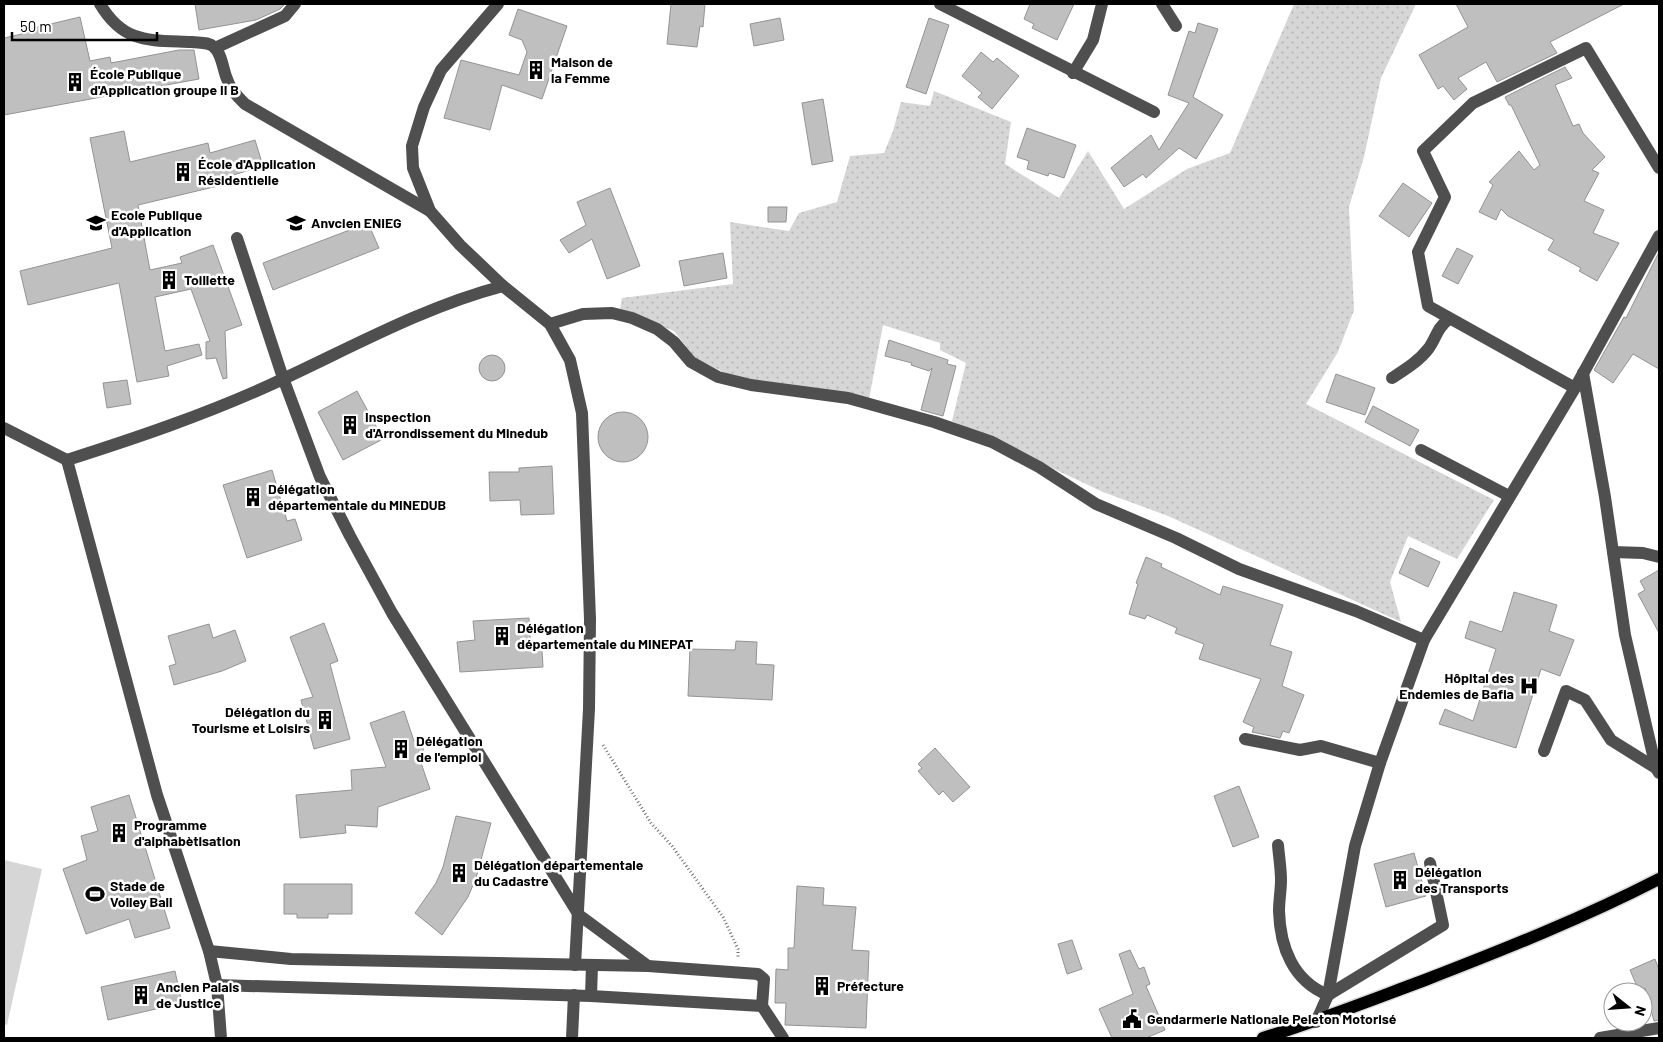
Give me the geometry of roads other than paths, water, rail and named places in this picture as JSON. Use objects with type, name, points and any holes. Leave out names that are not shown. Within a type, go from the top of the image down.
[{"type":"main road","points":[[1263,1038],[1316,1022],[1516,946],[1606,906],[1659,879]]},
{"type":"street","points":[[100,4],[110,21],[119,29],[131,35],[154,39],[206,43],[215,48],[235,94],[245,104],[430,211],[460,244],[503,286],[550,324],[570,360],[582,413],[590,619],[589,709],[575,965]]},
{"type":"street","points":[[215,48],[285,16],[295,4]]},
{"type":"street","points":[[430,211],[413,168],[412,146],[424,107],[440,70],[498,4]]},
{"type":"street","points":[[940,4],[1073,73],[1154,112]]},
{"type":"street","points":[[1073,73],[1093,40],[1102,4]]},
{"type":"street","points":[[1162,4],[1176,26]]},
{"type":"street","points":[[1575,388],[1428,306],[1418,252],[1445,197],[1424,151],[1473,103],[1586,48],[1659,168]]},
{"type":"street","points":[[1316,1022],[1328,995],[1355,846],[1380,764],[1424,640],[1575,388],[1659,236]]},
{"type":"street","points":[[236,238],[283,378],[320,477],[350,536],[418,654],[579,915],[648,966]]},
{"type":"street","points":[[4,428],[67,460],[216,409],[400,322],[471,294],[503,286]]},
{"type":"street","points":[[550,324],[583,314],[612,313],[632,318],[657,329],[674,342],[691,362],[718,378],[751,385],[848,398],[934,422],[992,442],[1039,467],[1096,504],[1176,538],[1239,569],[1373,618],[1424,640]]},
{"type":"street","points":[[1392,378],[1420,359],[1430,346],[1439,327],[1449,319]]},
{"type":"street","points":[[1583,374],[1605,497],[1625,635],[1658,770]]},
{"type":"street","points":[[1421,450],[1509,496]]},
{"type":"street","points":[[67,460],[157,795],[208,951],[217,985],[222,1038]]},
{"type":"street","points":[[1613,552],[1643,553],[1659,557]]},
{"type":"street","points":[[1544,751],[1566,691],[1585,700],[1611,740],[1658,770]]},
{"type":"street","points":[[1245,738],[1300,750],[1321,746],[1380,764]]},
{"type":"street","points":[[1278,845],[1281,880],[1279,912],[1287,958],[1297,973],[1315,990],[1328,995]]},
{"type":"street","points":[[1328,995],[1443,925],[1430,863]]},
{"type":"street","points":[[208,951],[291,959],[648,966],[736,972],[762,976],[762,1006],[783,1038]]},
{"type":"street","points":[[591,996],[592,965]]},
{"type":"street","points":[[217,985],[574,995],[762,1006]]},
{"type":"street","points":[[572,1038],[574,995]]},
{"type":"street","points":[[1600,1038],[1659,1028]]},
{"type":"place","name":"Maison de la Femme","points":[[536,70]]},
{"type":"place","name":"École Publique d'Application groupe II B","points":[[75,82]]},
{"type":"place","name":"École d'Application Résidentielle","points":[[183,172]]},
{"type":"place","name":"Ecole Publique d'Application","points":[[96,223]]},
{"type":"place","name":"Anvcien ENIEG","points":[[296,223]]},
{"type":"place","name":"Toillette","points":[[169,280]]},
{"type":"place","name":"Inspection d'Arrondissement du Minedub","points":[[350,425]]},
{"type":"place","name":"Délégation départementale du MINEDUB","points":[[253,497]]},
{"type":"place","name":"Délégation départementale du MINEPAT","points":[[502,636]]},
{"type":"place","name":"Hôpital des Endemies de Bafia","points":[[1529,686]]},
{"type":"place","name":"Délégation du Tourisme et Loisirs","points":[[325,720]]},
{"type":"place","name":"Délégation de l'emploi","points":[[401,749]]},
{"type":"place","name":"Programme d'alphabètisation","points":[[119,833]]},
{"type":"place","name":"Délégation départementale du Cadastre","points":[[459,873]]},
{"type":"place","name":"Délégation des Transports","points":[[1400,880]]},
{"type":"place","name":"Stade de Volley Ball","points":[[95,894]]},
{"type":"place","name":"Préfecture","points":[[822,986]]},
{"type":"place","name":"Ancien Palais de Justice","points":[[141,995]]},
{"type":"place","name":"Gendarmerie Nationale Peleton Motorisé","points":[[1132,1019]]}]
